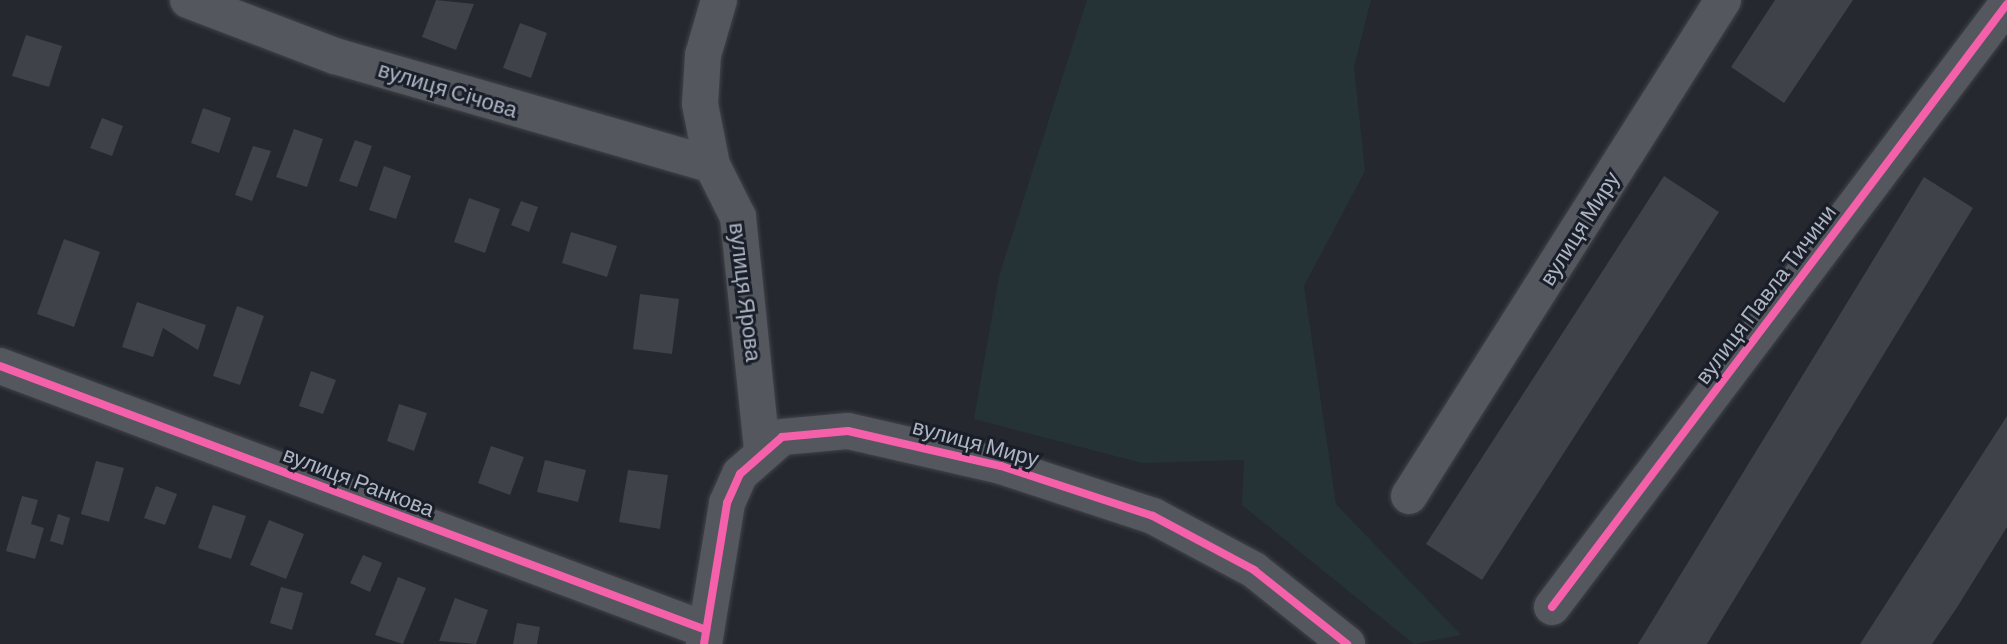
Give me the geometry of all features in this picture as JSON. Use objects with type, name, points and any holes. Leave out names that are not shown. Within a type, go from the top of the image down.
[{"type":"street","name":"вулиця Січова","points":[[188,0],[335,56],[712,165]]},
{"type":"street","name":"вулиця Ярова","points":[[719,0],[703,55],[700,104],[712,165],[738,217],[762,450]]},
{"type":"street","name":"вулиця Миру","points":[[1409,496],[1723,0]]},
{"type":"street","name":"вулиця Павла Тичини","points":[[1552,607],[2007,4]]},
{"type":"street","name":"вулиця Ранкова","points":[[0,366],[705,637]]},
{"type":"street","name":"вулиця Миру","points":[[762,450],[810,431],[884,435],[1102,497],[1201,537],[1347,644]]},
{"type":"street","points":[[705,637],[727,503],[762,450]]},
{"type":"shaded area","points":[[1087,0],[1371,0],[1354,67],[1365,171],[1304,286],[1336,504],[1461,635],[1414,644],[1242,505],[1244,460],[1142,463],[974,419],[999,276]]},
{"type":"building","points":[[436,0],[474,4],[456,50],[422,37]]},
{"type":"building","points":[[1775,0],[1853,0],[1784,103],[1731,67]]},
{"type":"building","points":[[520,23],[547,33],[531,78],[503,68]]},
{"type":"building","points":[[26,35],[62,46],[49,87],[12,76]]},
{"type":"building","points":[[203,108],[231,118],[219,153],[191,143]]},
{"type":"building","points":[[102,118],[123,126],[112,156],[90,148]]},
{"type":"building","points":[[294,129],[323,139],[307,187],[276,177]]},
{"type":"building","points":[[355,140],[372,146],[357,187],[339,181]]},
{"type":"building","points":[[253,146],[271,151],[252,201],[235,195]]},
{"type":"building","points":[[384,166],[411,176],[396,219],[369,210]]},
{"type":"building","points":[[1664,176],[1719,212],[1482,580],[1426,544]]},
{"type":"building","points":[[1924,177],[1973,208],[1707,644],[1638,644]]},
{"type":"building","points":[[469,198],[500,209],[485,253],[454,242]]},
{"type":"building","points":[[521,201],[538,207],[529,232],[511,225]]},
{"type":"building","points":[[571,232],[617,246],[607,277],[562,263]]},
{"type":"building","points":[[64,239],[100,252],[74,327],[37,314]]},
{"type":"building","points":[[640,294],[679,299],[672,354],[633,349]]},
{"type":"building","points":[[137,302],[206,325],[198,350],[163,328],[153,357],[122,347]]},
{"type":"building","points":[[237,306],[264,316],[240,385],[213,376]]},
{"type":"building","points":[[311,371],[336,380],[323,414],[299,406]]},
{"type":"building","points":[[399,404],[427,413],[414,451],[387,441]]},
{"type":"building","points":[[2007,416],[2007,527],[1956,609],[1932,644],[1860,644]]},
{"type":"building","points":[[491,446],[524,457],[510,495],[478,483]]},
{"type":"building","points":[[545,460],[586,470],[578,502],[537,492]]},
{"type":"building","points":[[96,461],[124,468],[109,522],[81,514]]},
{"type":"building","points":[[628,470],[668,475],[660,529],[619,522]]},
{"type":"building","points":[[156,486],[177,494],[165,525],[144,518]]},
{"type":"building","points":[[22,496],[38,500],[31,524],[44,528],[35,559],[6,551]]},
{"type":"building","points":[[213,505],[246,516],[231,559],[198,548]]},
{"type":"building","points":[[58,514],[70,518],[63,545],[50,541]]},
{"type":"building","points":[[269,520],[304,534],[286,579],[250,565]]},
{"type":"building","points":[[363,555],[382,563],[370,592],[350,583]]},
{"type":"building","points":[[398,577],[426,588],[403,644],[375,635]]},
{"type":"building","points":[[281,587],[303,593],[292,630],[270,623]]},
{"type":"building","points":[[455,598],[488,610],[476,644],[439,641]]},
{"type":"building","points":[[517,623],[540,627],[537,644],[513,644]]},
{"type":"cycle path","points":[[1552,607],[2007,4]]},
{"type":"cycle path","points":[[0,366],[706,630]]},
{"type":"cycle path","points":[[704,644],[727,503],[740,474],[782,437],[848,431],[1001,466],[1153,516],[1254,570],[1347,644]]}]
